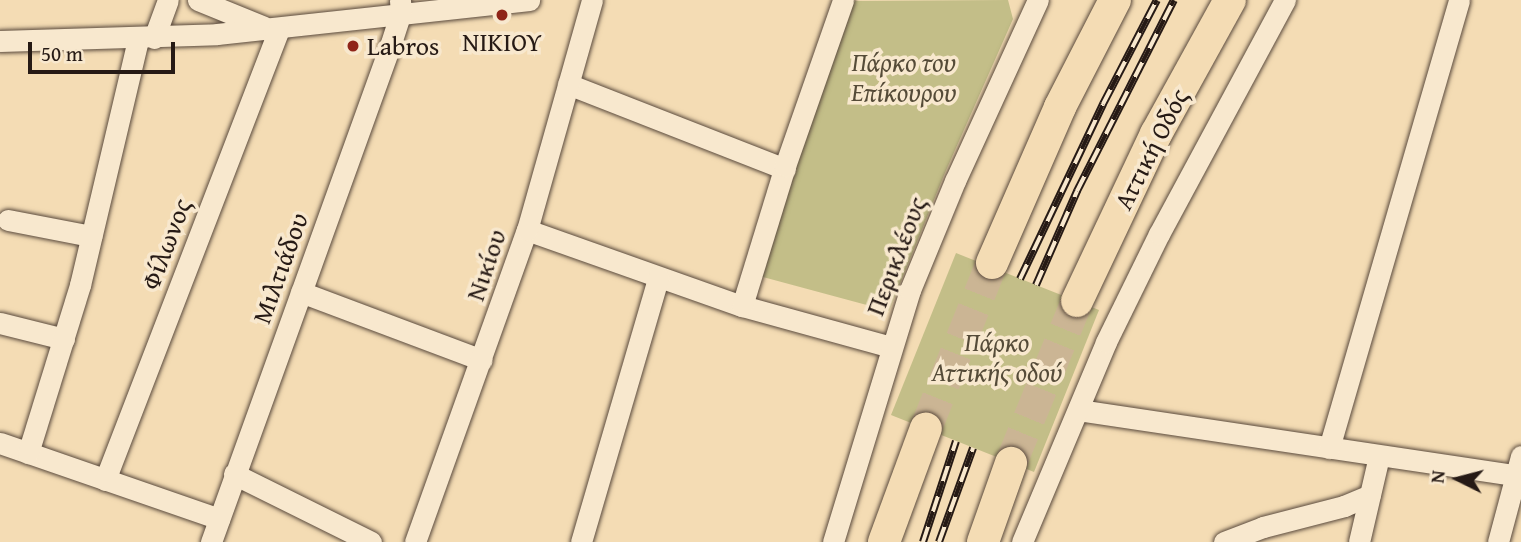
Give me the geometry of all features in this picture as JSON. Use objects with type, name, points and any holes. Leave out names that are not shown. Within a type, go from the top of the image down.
[{"type":"highway","points":[[992,263],[1060,107],[1115,0]]},
{"type":"highway","name":"Αττική Οδός","points":[[1077,301],[1156,134],[1230,0]]},
{"type":"highway","points":[[884,542],[926,428]]},
{"type":"highway","points":[[983,542],[1011,463]]},
{"type":"street","points":[[28,453],[64,339],[146,39],[167,0]]},
{"type":"street","points":[[198,0],[273,28]]},
{"type":"street","points":[[0,41],[146,39],[273,28],[400,6],[529,0]]},
{"type":"street","name":"Νικίου","points":[[415,542],[527,230],[592,0]]},
{"type":"street","points":[[742,306],[785,169],[843,0]]},
{"type":"street","name":"Περικλέους","points":[[833,542],[910,290],[955,181],[1038,0]]},
{"type":"street","points":[[1022,542],[1106,342],[1158,234],[1285,0]]},
{"type":"street","points":[[1329,448],[1459,0]]},
{"type":"street","name":"Μιλτιάδου","points":[[211,542],[400,6]]},
{"type":"street","name":"Φίλωνος","points":[[105,480],[273,28]]},
{"type":"street","points":[[568,85],[785,169]]},
{"type":"street","points":[[8,220],[91,236]]},
{"type":"street","points":[[527,230],[742,306],[891,347]]},
{"type":"street","points":[[581,542],[658,278]]},
{"type":"street","points":[[301,292],[482,360]]},
{"type":"street","points":[[0,323],[64,339]]},
{"type":"street","points":[[1080,408],[1085,411],[1379,456],[1519,469],[1498,542]]},
{"type":"street","points":[[0,443],[219,520]]},
{"type":"street","points":[[1359,542],[1379,456]]},
{"type":"street","points":[[234,474],[371,542]]},
{"type":"street","points":[[1224,542],[1263,527],[1370,495]]},
{"type":"green space","name":"Πάρκο του Επίκουρου","points":[[1008,0],[1013,19],[944,175],[889,311],[759,276],[849,1]]},
{"type":"green space","name":"Πάρκο Αττικής οδού","points":[[956,253],[1099,310],[1034,472],[891,415]]},
{"type":"tunnel","points":[[926,428],[992,263]]},
{"type":"tunnel","points":[[1011,463],[1077,301]]},
{"type":"railway","points":[[1020,279],[1103,104],[1157,0]]},
{"type":"railway","points":[[1036,285],[1077,191],[1174,0]]},
{"type":"railway","points":[[923,542],[956,441]]},
{"type":"railway","points":[[939,542],[973,448]]},
{"type":"place","name":"ΝΙΚΙΟΥ","points":[[502,15]]},
{"type":"place","name":"Labros","points":[[353,46]]}]
